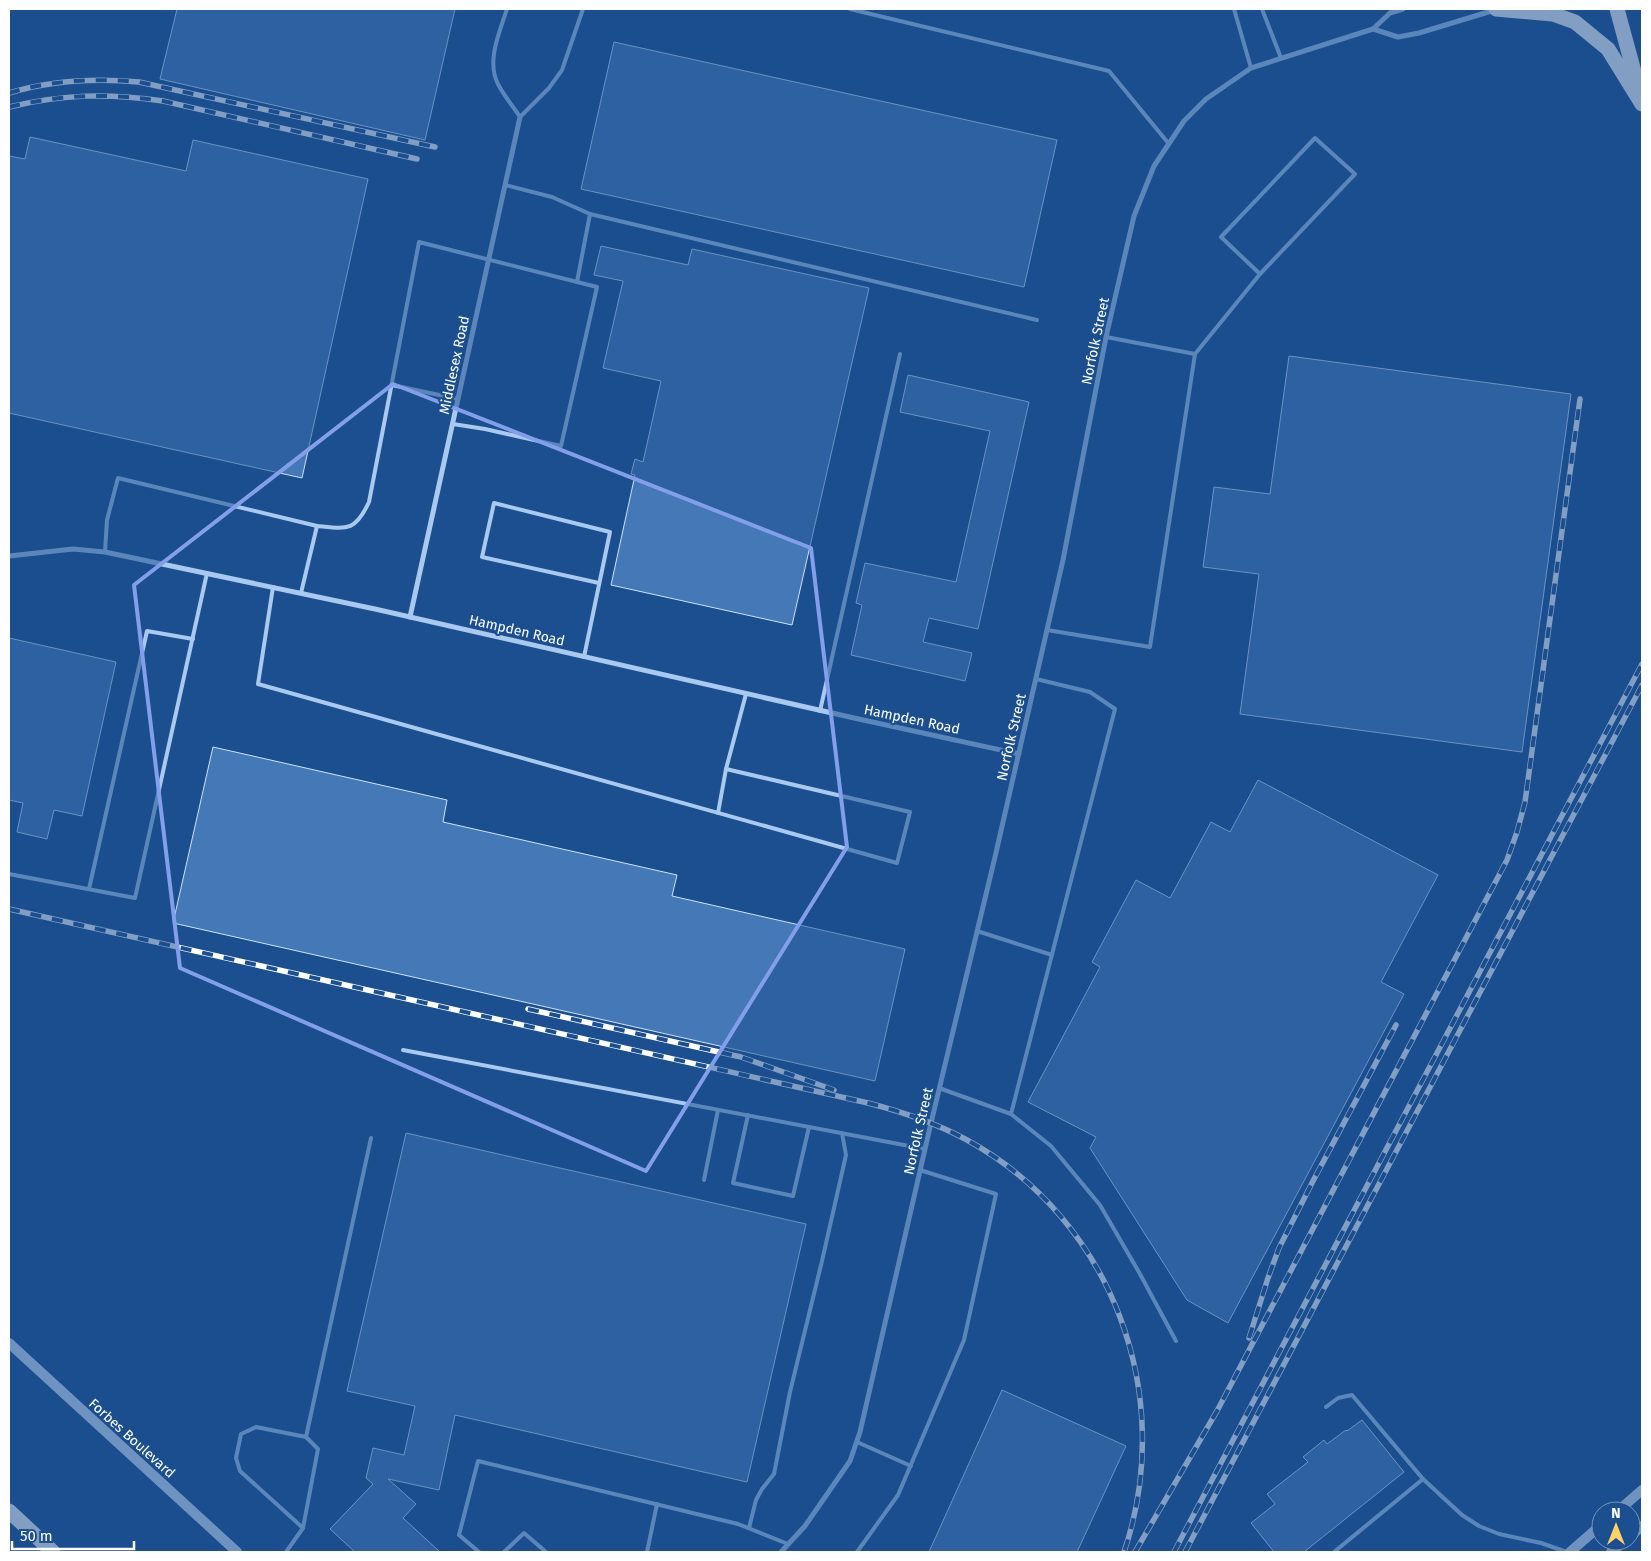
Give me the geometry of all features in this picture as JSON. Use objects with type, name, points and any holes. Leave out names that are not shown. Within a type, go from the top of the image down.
[{"type":"highway","points":[[1497,9],[1553,14],[1575,22],[1608,49],[1642,104]]},
{"type":"highway","points":[[1617,9],[1642,104]]},
{"type":"highway","points":[[9,1511],[53,1552]]},
{"type":"street","name":"Norfolk Street","points":[[781,1552],[805,1526],[850,1461],[870,1396],[920,1170],[1063,560],[1106,337],[1134,216],[1154,166],[1184,121],[1206,99],[1251,68],[1373,29],[1390,14],[1403,9]]},
{"type":"street","points":[[1373,29],[1398,36],[1419,33],[1497,9]]},
{"type":"street","name":"Middlesex Road","points":[[410,617],[520,117]]},
{"type":"street","name":"Hampden Road","points":[[9,556],[73,548],[105,552],[410,617],[1019,754]]},
{"type":"street","name":"Forbes Boulevard","points":[[9,1343],[237,1552]]},
{"type":"street","points":[[1629,1501],[1642,1490]]},
{"type":"street","points":[[1568,1552],[1591,1533]]},
{"type":"lane","points":[[507,9],[496,47],[494,63],[497,83],[520,117],[549,88],[562,70],[583,9]]},
{"type":"lane","points":[[850,9],[1109,71],[1169,144]]},
{"type":"lane","points":[[1234,9],[1251,68]]},
{"type":"lane","points":[[1262,9],[1281,58]]},
{"type":"lane","points":[[1047,630],[1150,648],[1195,354],[1260,274],[1355,174],[1315,138],[1221,237],[1260,274]]},
{"type":"lane","points":[[505,185],[552,197],[590,214],[1037,320]]},
{"type":"lane","points":[[577,282],[590,214]]},
{"type":"lane","points":[[105,552],[107,520],[118,478],[316,526],[341,529],[353,526],[362,517],[369,502],[420,242],[597,287],[561,446],[453,424]]},
{"type":"lane","points":[[1106,337],[1195,354]]},
{"type":"lane","points":[[820,710],[900,354]]},
{"type":"lane","points":[[392,385],[458,399]]},
{"type":"lane","points":[[584,657],[600,583],[610,532],[494,503],[482,557],[600,583]]},
{"type":"lane","points":[[301,593],[316,526]]},
{"type":"lane","points":[[9,874],[135,898],[207,573]]},
{"type":"lane","points":[[273,587],[258,684],[897,863],[910,812],[726,769]]},
{"type":"lane","points":[[89,889],[147,631],[193,639]]},
{"type":"lane","points":[[1011,1114],[1115,709],[1090,692],[1036,679]]},
{"type":"lane","points":[[718,813],[726,769],[746,694]]},
{"type":"lane","points":[[977,931],[1052,955]]},
{"type":"lane","points":[[403,1050],[925,1149]]},
{"type":"lane","points":[[939,1088],[1011,1114],[1051,1146],[1100,1205],[1176,1341]]},
{"type":"lane","points":[[704,1180],[718,1110]]},
{"type":"lane","points":[[748,1115],[733,1183],[793,1196],[809,1127]]},
{"type":"lane","points":[[749,1528],[756,1500],[774,1474],[790,1392],[846,1155],[842,1133]]},
{"type":"lane","points":[[306,1437],[372,1138]]},
{"type":"lane","points":[[857,1552],[898,1495],[964,1340],[996,1194],[920,1170]]},
{"type":"lane","points":[[1326,1407],[1338,1398],[1352,1394],[1423,1479],[1462,1515],[1478,1526],[1499,1534],[1541,1543],[1568,1552]]},
{"type":"lane","points":[[286,1552],[303,1528],[318,1449],[306,1437],[256,1427],[241,1434],[236,1458],[240,1471],[303,1528]]},
{"type":"lane","points":[[857,1442],[910,1466]]},
{"type":"lane","points":[[479,1552],[459,1535],[478,1461],[738,1524],[788,1544]]},
{"type":"lane","points":[[1334,1552],[1423,1479]]},
{"type":"lane","points":[[647,1552],[657,1504]]},
{"type":"lane","points":[[504,1552],[524,1533],[546,1552]]},
{"type":"highlighted area","points":[[393,384],[811,548],[847,847],[646,1171],[180,968],[134,585]]},
{"type":"building","points":[[177,9],[455,9],[425,140],[160,79]]},
{"type":"building","points":[[614,42],[1057,140],[1024,287],[581,189]]},
{"type":"building","points":[[30,137],[186,171],[193,140],[368,179],[302,478],[9,413],[9,156],[25,159]]},
{"type":"building","points":[[601,246],[688,265],[692,249],[869,288],[792,625],[611,585],[635,475],[631,474],[635,459],[643,462],[661,381],[603,368],[623,281],[594,275]]},
{"type":"building","points":[[1289,356],[1571,394],[1522,752],[1240,714],[1259,574],[1203,567],[1214,487],[1270,494]]},
{"type":"building","points":[[908,375],[1029,402],[978,629],[929,618],[923,642],[972,653],[965,681],[851,655],[862,605],[856,603],[865,563],[956,582],[990,431],[900,412]]},
{"type":"building","points":[[9,638],[116,662],[82,816],[54,810],[47,839],[17,832],[23,803],[9,800]]},
{"type":"building","points":[[213,747],[447,800],[443,822],[677,875],[672,896],[905,949],[875,1081],[173,923]]},
{"type":"building","points":[[1258,780],[1438,875],[1381,982],[1404,994],[1228,1323],[1187,1300],[1090,1148],[1096,1137],[1028,1102],[1100,967],[1092,962],[1136,880],[1170,898],[1211,822],[1230,832]]},
{"type":"building","points":[[406,1133],[806,1224],[747,1482],[455,1415],[439,1490],[388,1479],[416,1504],[403,1518],[440,1552],[355,1552],[330,1529],[373,1484],[366,1478],[373,1448],[404,1455],[415,1406],[347,1391]]},
{"type":"building","points":[[1002,1390],[1126,1446],[1077,1552],[929,1552]]},
{"type":"building","points":[[1362,1420],[1404,1472],[1304,1552],[1274,1552],[1251,1523],[1275,1504],[1267,1494],[1308,1462],[1303,1457],[1324,1440],[1327,1444]]},
{"type":"railway","points":[[9,93],[41,85],[74,81],[139,82],[435,147]]},
{"type":"railway","points":[[9,107],[67,97],[143,98],[417,159]]},
{"type":"railway","points":[[1135,1552],[1217,1411],[1507,860],[1525,802],[1580,399]]},
{"type":"railway","points":[[1174,1552],[1642,664]]},
{"type":"railway","points":[[1185,1552],[1642,685]]},
{"type":"railway","points":[[9,909],[868,1103],[919,1118],[967,1140],[1018,1174],[1061,1216],[1095,1264],[1120,1318],[1136,1374],[1142,1433],[1138,1493],[1124,1552]]},
{"type":"railway","points":[[528,1009],[741,1057],[834,1090]]},
{"type":"railway","points":[[1249,1338],[1279,1248],[1396,1025]]}]
